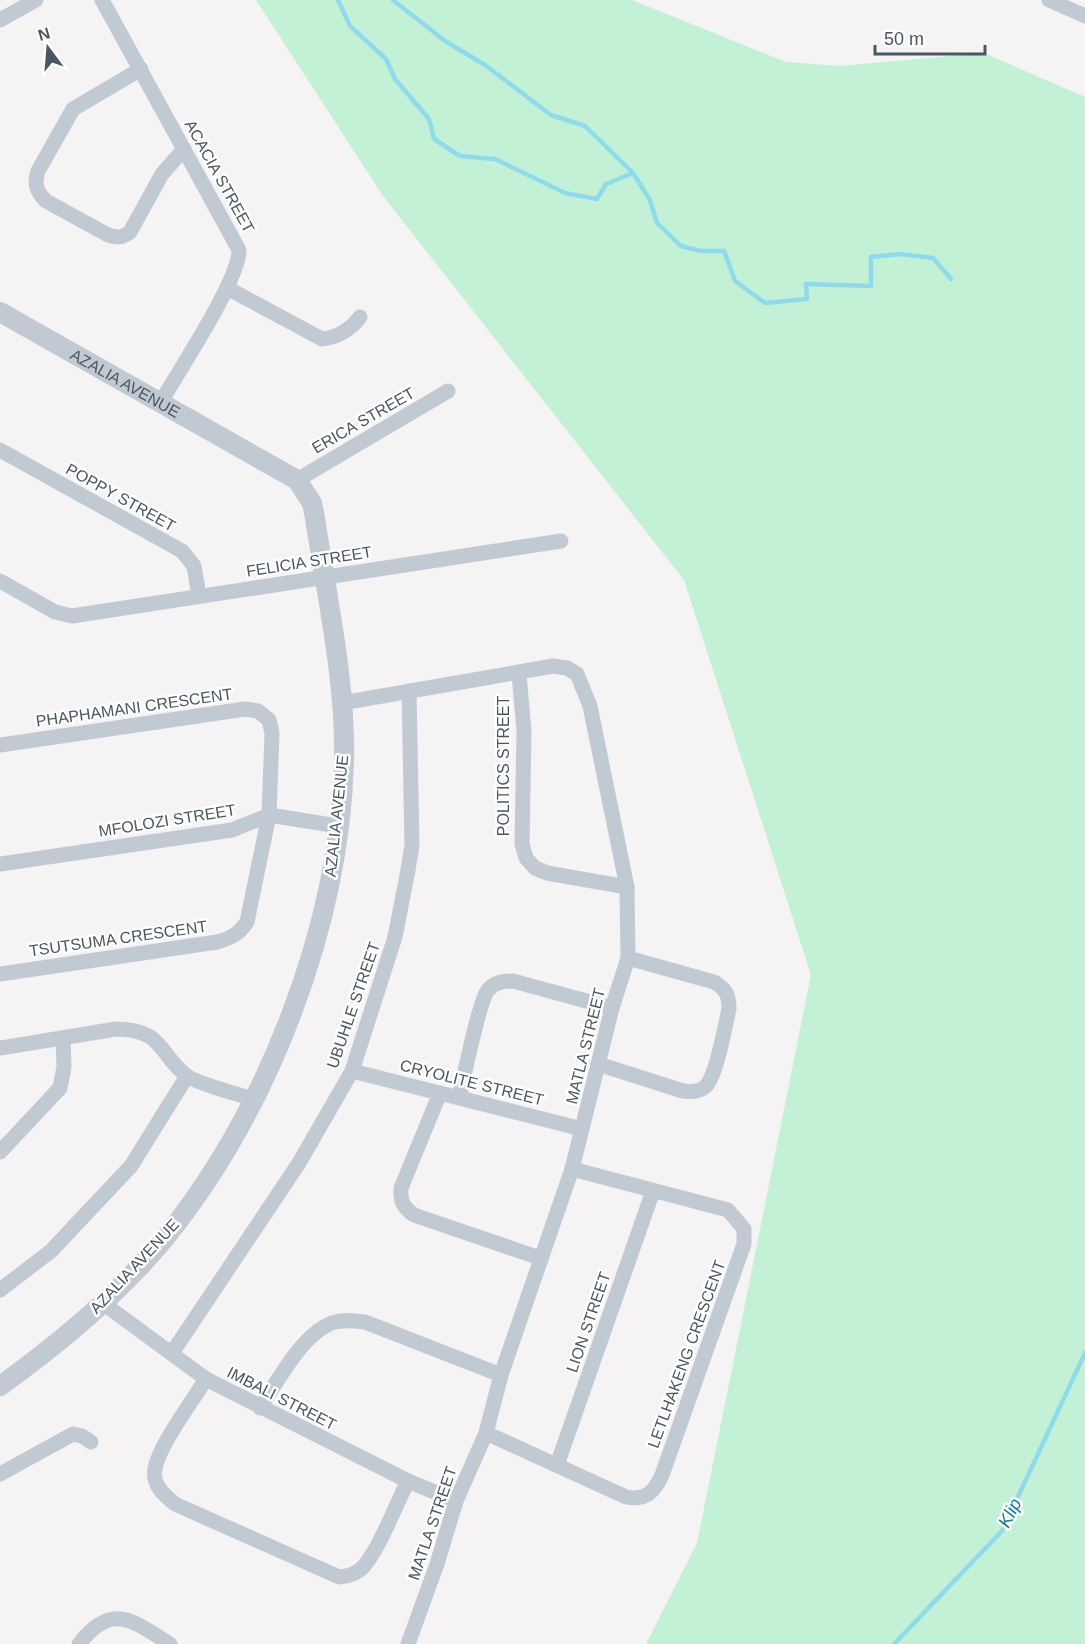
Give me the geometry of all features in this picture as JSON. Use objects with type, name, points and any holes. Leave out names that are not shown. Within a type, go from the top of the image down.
[{"type":"street","points":[[0,20],[36,0]]},
{"type":"street","name":"ACACIA STREET","points":[[102,0],[239,250],[239,261],[226,288],[161,402]]},
{"type":"street","points":[[1049,0],[1085,16]]},
{"type":"street","points":[[141,69],[73,109],[38,171],[35,182],[38,193],[46,201],[108,235],[124,236],[130,232],[162,174],[184,148]]},
{"type":"street","points":[[226,288],[322,339],[333,338],[360,317]]},
{"type":"street","name":"AZALIA AVENUE","points":[[0,312],[297,480],[312,503],[342,703],[344,764],[326,909],[295,1007],[253,1099],[211,1173],[165,1238],[104,1304],[33,1363],[0,1386]]},
{"type":"street","name":"ERICA STREET","points":[[297,480],[448,391]]},
{"type":"street","name":"POPPY STREET","points":[[0,450],[182,552],[194,566],[199,596]]},
{"type":"street","name":"FELICIA STREET","points":[[0,581],[62,615],[561,541]]},
{"type":"street","name":"MATLA STREET","points":[[342,703],[519,674],[554,666],[567,668],[577,674],[584,685],[627,886],[628,958],[612,1008],[572,1169],[501,1375],[486,1433],[456,1501],[437,1564],[408,1644]]},
{"type":"street","name":"POLITICS STREET","points":[[519,674],[524,731],[521,825],[526,858],[535,868],[547,873],[627,886]]},
{"type":"street","name":"UBUHLE STREET","points":[[172,1353],[299,1163],[352,1071],[395,937],[412,845],[409,691]]},
{"type":"street","name":"PHAPHAMANI CRESCENT","points":[[0,745],[245,709],[258,711],[269,720],[272,733],[269,815],[247,922],[240,932]]},
{"type":"street","points":[[269,815],[338,826]]},
{"type":"street","name":"MFOLOZI STREET","points":[[0,864],[232,830],[269,815]]},
{"type":"street","name":"TSUTSUMA CRESCENT","points":[[0,974],[217,942],[232,938],[240,932]]},
{"type":"street","points":[[598,1064],[683,1092],[695,1092],[705,1086],[711,1076],[729,1009],[729,998],[724,988],[714,982],[628,958]]},
{"type":"street","points":[[459,1097],[484,999],[494,985],[501,981],[513,981],[612,1008]]},
{"type":"street","points":[[0,1048],[116,1029],[132,1029],[146,1034],[160,1045],[187,1076],[253,1099]]},
{"type":"street","points":[[0,1152],[60,1088],[64,1067],[63,1039]]},
{"type":"street","name":"CRYOLITE STREET","points":[[352,1071],[582,1129]]},
{"type":"street","points":[[0,1290],[51,1251],[131,1166],[187,1076]]},
{"type":"street","points":[[440,1093],[401,1188],[401,1199],[405,1209],[414,1215],[540,1258]]},
{"type":"street","name":"LETLHAKENG CRESCENT","points":[[486,1433],[626,1497],[636,1499],[648,1496],[655,1490],[744,1244],[744,1229],[728,1210],[572,1169]]},
{"type":"street","name":"LION STREET","points":[[557,1465],[653,1191]]},
{"type":"street","name":"IMBALI STREET","points":[[104,1304],[206,1379],[408,1481],[456,1501]]},
{"type":"street","points":[[260,1408],[296,1354],[331,1323],[346,1320],[365,1322],[501,1375]]},
{"type":"street","points":[[206,1379],[163,1449],[155,1469],[155,1481],[163,1494],[175,1504],[339,1577],[351,1575],[360,1570],[370,1557],[408,1481]]},
{"type":"street","points":[[0,1474],[73,1434],[91,1442]]},
{"type":"street","points":[[79,1644],[92,1629],[105,1620],[127,1618],[170,1644]]},
{"type":"green space","points":[[256,0],[632,0],[786,62],[839,66],[984,53],[1085,97],[1085,1644],[646,1644],[697,1543],[811,975],[684,580],[383,196]]},
{"type":"waterway","points":[[338,0],[350,26],[386,59],[395,79],[429,119],[434,139],[460,156],[495,159],[565,193],[597,199],[606,184],[633,173]]},
{"type":"waterway","points":[[393,0],[445,41],[485,65],[551,115],[585,126],[633,173],[650,200],[657,223],[681,246],[701,251],[724,251],[735,281],[765,303],[807,299],[806,284],[871,286],[871,257],[900,254],[933,258],[951,279]]},
{"type":"waterway","name":"Klip","points":[[894,1644],[1002,1531],[1085,1353]]}]
